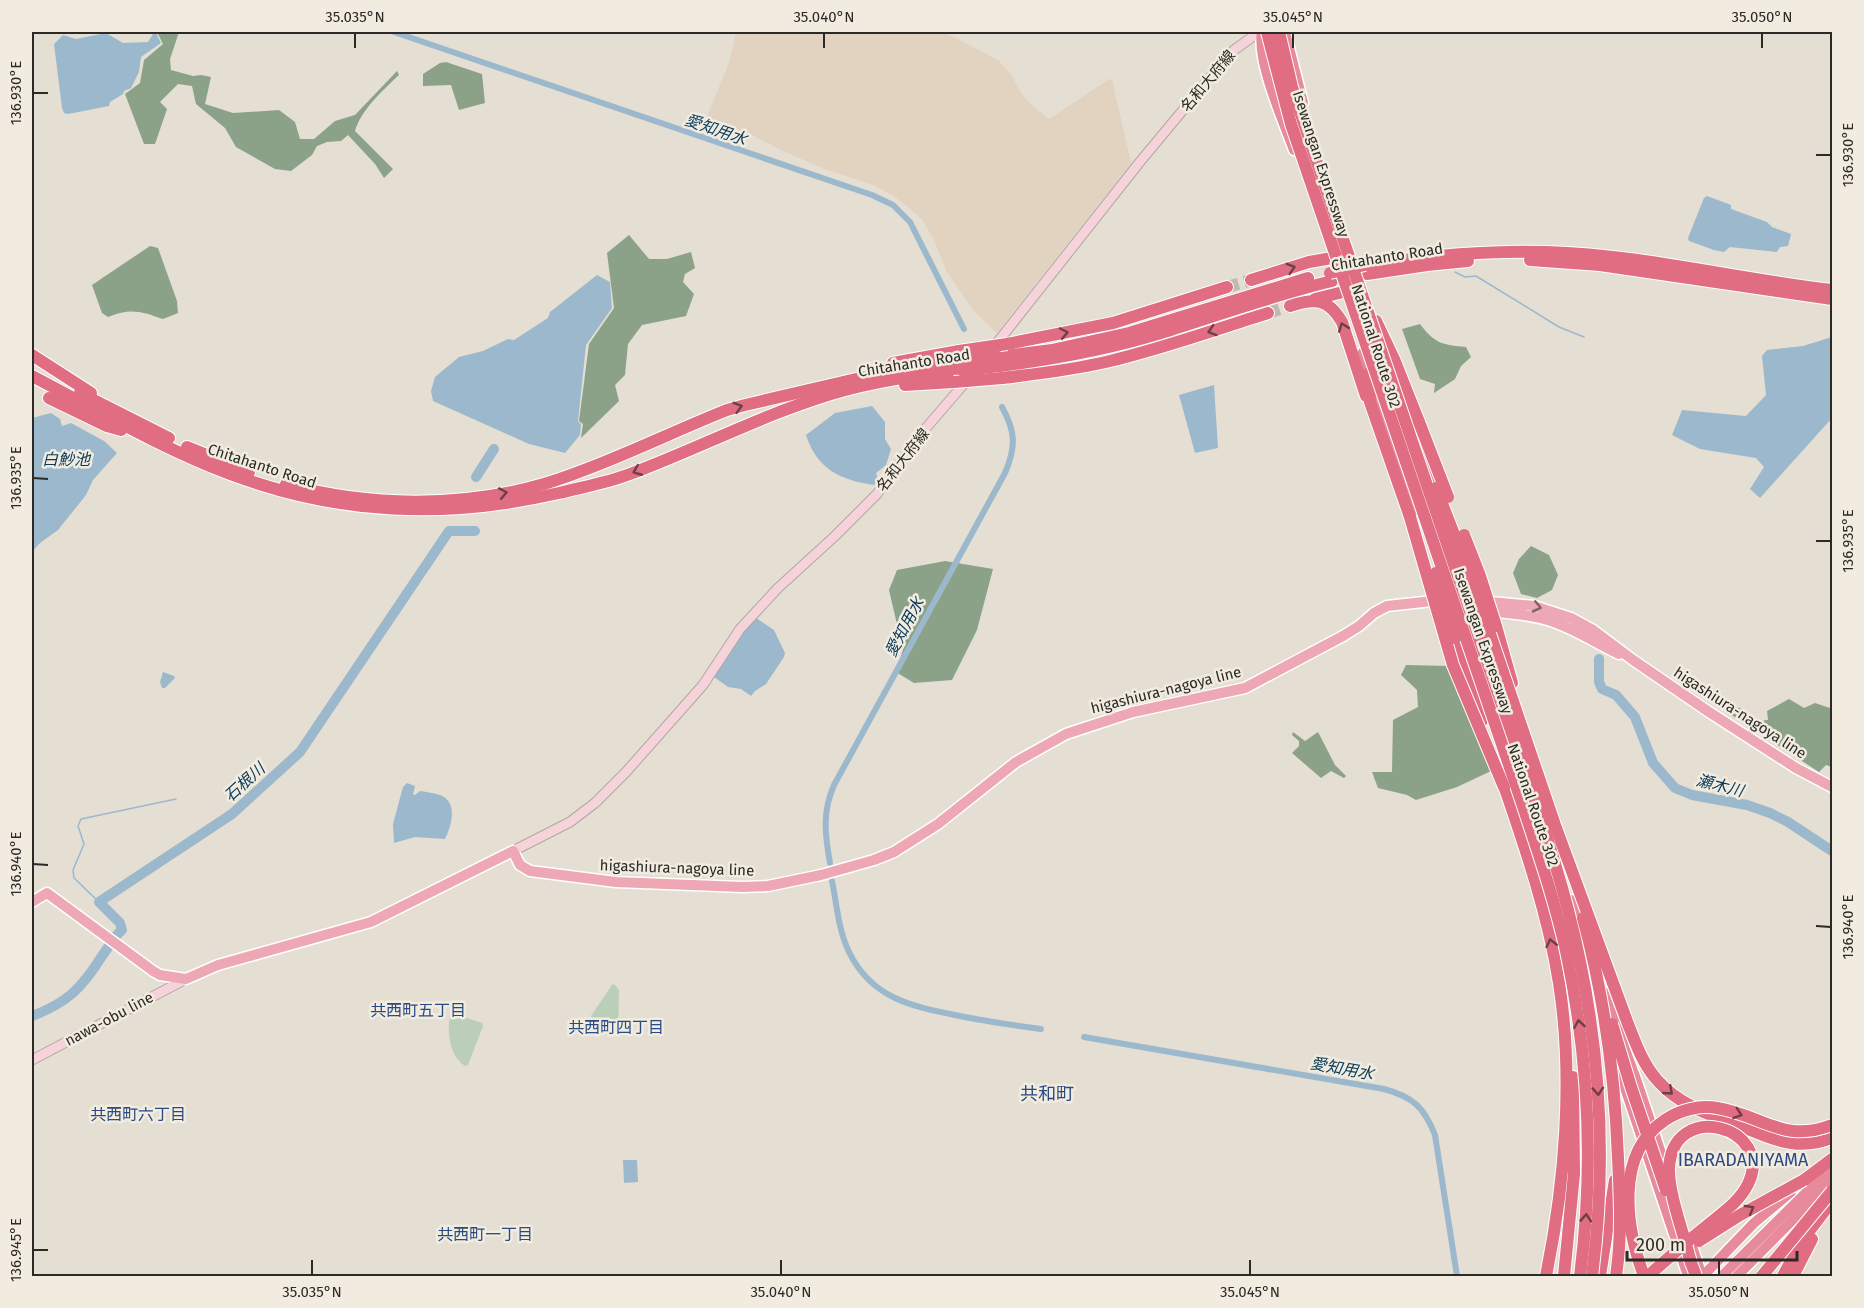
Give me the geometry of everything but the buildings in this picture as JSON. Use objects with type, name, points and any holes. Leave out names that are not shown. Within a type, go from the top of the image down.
[{"type":"highway","name":"National Route 302","points":[[1262,32],[1261,41],[1267,69],[1332,258],[1389,438],[1425,532],[1462,653],[1511,784],[1566,943],[1594,995],[1688,1276]]},
{"type":"highway","name":"Isewangan Expressway","points":[[1262,32],[1291,124],[1533,837],[1566,951],[1581,1038],[1588,1121],[1586,1209],[1580,1276]]},
{"type":"highway","name":"Isewangan Expressway","points":[[1280,32],[1303,120],[1553,857],[1578,951],[1593,1038],[1599,1103],[1600,1178],[1592,1276]]},
{"type":"highway","name":"National Route 302","points":[[1285,32],[1301,97],[1352,254],[1477,606],[1573,908],[1636,1079],[1703,1276]]},
{"type":"highway","name":"Chitahanto Road","points":[[32,367],[147,427],[231,466],[298,487],[363,498],[437,501],[486,496],[543,484],[727,410],[803,390],[833,378],[923,357],[1000,367],[1052,350],[1129,333],[1274,287],[1451,254],[1547,252],[1638,261],[1833,290]]},
{"type":"highway","points":[[1251,280],[1309,262],[1352,254]]},
{"type":"highway","name":"Chitahanto Road","points":[[1366,270],[1475,261],[1567,261],[1833,299]]},
{"type":"highway","points":[[960,361],[1007,344],[1113,322],[1227,287]]},
{"type":"highway","points":[[1290,306],[1364,287]]},
{"type":"highway","points":[[1306,301],[1319,301],[1327,304],[1337,313],[1342,322],[1362,387],[1370,402],[1410,517],[1453,665],[1504,787]]},
{"type":"highway","points":[[816,399],[914,384],[954,382],[1000,367],[1048,373],[1106,362],[1268,313]]},
{"type":"highway","points":[[1376,321],[1394,359],[1486,592],[1533,760]]},
{"type":"highway","points":[[32,355],[91,393],[127,410],[147,427]]},
{"type":"highway","name":"Chitahanto Road","points":[[32,376],[176,451],[249,481],[326,502],[399,510],[462,509],[527,500],[621,477],[816,399],[960,361]]},
{"type":"highway","points":[[1388,371],[1460,548],[1555,825],[1645,1063],[1657,1081],[1687,1104],[1774,1139],[1802,1144],[1833,1138]]},
{"type":"highway","points":[[1369,373],[1370,402]]},
{"type":"highway","points":[[49,398],[106,426],[150,439],[176,451]]},
{"type":"highway","points":[[1395,429],[1455,638],[1541,905],[1559,984],[1567,1026],[1573,1083],[1575,1155],[1564,1276]]},
{"type":"highway","points":[[1555,825],[1631,1087],[1696,1276]]},
{"type":"highway","points":[[1573,908],[1598,918]]},
{"type":"highway","points":[[1585,924],[1610,1053],[1617,1122],[1620,1216],[1616,1276]]},
{"type":"highway","points":[[1546,1276],[1559,1204],[1564,1146],[1564,1047],[1559,984]]},
{"type":"highway","points":[[1647,1276],[1632,1232],[1629,1185],[1632,1165],[1640,1146],[1659,1124],[1683,1111],[1709,1107],[1736,1112],[1788,1131],[1815,1131],[1833,1125]]},
{"type":"highway","points":[[1600,1276],[1613,1200],[1617,1122]]},
{"type":"highway","points":[[1647,1276],[1684,1244],[1693,1237],[1730,1206],[1748,1184],[1752,1164],[1745,1144],[1730,1131],[1716,1126],[1702,1126],[1684,1135],[1675,1146],[1670,1159],[1671,1188],[1684,1234],[1687,1244],[1691,1263]]},
{"type":"highway","points":[[1558,1276],[1575,1155]]},
{"type":"highway","points":[[1703,1276],[1770,1208],[1833,1160]]},
{"type":"highway","points":[[1647,1276],[1717,1229],[1804,1180],[1833,1160]]},
{"type":"highway","points":[[1722,1276],[1833,1167]]},
{"type":"highway","points":[[1737,1276],[1833,1180]]},
{"type":"highway","points":[[1762,1276],[1833,1191]]},
{"type":"highway","points":[[1783,1276],[1803,1239],[1833,1201]]},
{"type":"highway","points":[[1793,1276],[1809,1244],[1833,1212]]},
{"type":"main road","name":"名和大府線","points":[[513,850],[570,822],[595,803],[626,772],[702,685],[740,629],[778,588],[877,494],[923,432],[977,369],[1132,172],[1222,63],[1234,50],[1262,32]]},
{"type":"main road","name":"higashiura-nagoya line","points":[[513,850],[520,865],[530,871],[616,882],[742,887],[768,886],[821,875],[894,852],[938,824],[1016,762],[1066,734],[1133,712],[1245,688],[1359,626],[1396,611],[1448,604],[1477,606],[1552,622],[1633,660],[1796,768],[1833,787]]},
{"type":"main road","points":[[32,902],[47,894],[160,975],[186,979],[218,965],[371,922],[513,850]]},
{"type":"main road","name":"nawa-obu line","points":[[32,1060],[186,979]]},
{"type":"shaded area","points":[[736,32],[775,34],[788,32],[944,32],[998,60],[1011,74],[1030,104],[1049,119],[1109,79],[1112,80],[1131,163],[997,333],[973,310],[947,272],[934,240],[922,219],[894,196],[873,185],[822,168],[748,133],[711,121],[708,114],[729,63]]},
{"type":"green space","points":[[157,32],[179,32],[170,59],[171,70],[193,76],[211,77],[205,104],[233,113],[279,110],[295,122],[300,139],[314,139],[335,121],[355,115],[397,71],[399,75],[367,108],[355,131],[393,169],[384,178],[375,164],[348,135],[341,141],[327,142],[317,146],[312,155],[291,171],[275,169],[236,147],[225,128],[196,104],[192,86],[178,84],[160,102],[167,109],[155,144],[144,144],[125,94],[140,83],[144,60],[163,44]]},
{"type":"green space","points":[[446,62],[482,74],[485,103],[459,110],[451,85],[423,86],[423,74],[440,63]]},
{"type":"green space","points":[[629,235],[649,259],[667,259],[691,252],[695,268],[685,274],[683,282],[694,294],[686,316],[642,325],[628,344],[625,375],[615,385],[619,401],[581,438],[583,424],[579,421],[589,344],[614,308],[607,253]]},
{"type":"green space","points":[[150,246],[158,248],[177,301],[178,313],[163,319],[136,312],[123,312],[108,317],[102,313],[92,285]]},
{"type":"green space","points":[[1420,324],[1439,342],[1466,347],[1471,357],[1461,366],[1455,379],[1434,393],[1435,384],[1420,379],[1402,329]]},
{"type":"green space","points":[[1531,546],[1549,555],[1558,575],[1552,590],[1537,598],[1521,594],[1513,573],[1519,559]]},
{"type":"green space","points":[[945,561],[993,569],[977,630],[952,680],[914,683],[896,672],[903,650],[889,590],[897,570]]},
{"type":"green space","points":[[1406,665],[1449,666],[1491,771],[1457,787],[1416,800],[1407,795],[1378,788],[1372,772],[1392,772],[1393,720],[1418,707],[1417,690],[1401,675]]},
{"type":"green space","points":[[1789,699],[1804,708],[1815,703],[1830,708],[1832,767],[1826,765],[1819,772],[1727,712],[1730,707],[1740,708],[1757,721],[1768,720],[1767,711]]},
{"type":"green space","points":[[1293,732],[1305,741],[1318,732],[1335,765],[1346,776],[1344,778],[1331,771],[1321,778],[1292,753],[1299,746],[1299,741],[1292,735]]},
{"type":"green space","points":[[614,984],[619,990],[618,1031],[609,1031],[591,1016]]},
{"type":"green space","points":[[451,1013],[482,1023],[483,1026],[468,1065],[465,1066],[455,1056],[450,1042]]},
{"type":"water","points":[[106,33],[123,43],[148,42],[156,33],[161,43],[141,57],[139,72],[131,88],[110,102],[109,106],[64,113],[54,44],[63,35],[76,39]]},
{"type":"water","points":[[1707,196],[1731,205],[1731,209],[1767,222],[1772,227],[1791,234],[1788,246],[1780,247],[1777,252],[1730,247],[1724,252],[1689,241],[1688,238],[1704,198]]},
{"type":"water","points":[[597,275],[610,282],[612,308],[586,345],[578,421],[581,424],[580,435],[565,453],[529,444],[433,401],[431,391],[435,377],[459,357],[483,351],[508,339],[514,340],[548,318],[550,312]]},
{"type":"water","points":[[1832,337],[1832,418],[1760,498],[1750,489],[1764,467],[1756,458],[1700,449],[1672,435],[1682,410],[1746,416],[1766,395],[1762,356],[1767,350],[1803,346]]},
{"type":"water","points":[[1214,385],[1218,448],[1195,453],[1179,395]]},
{"type":"water","points":[[872,406],[885,422],[885,439],[891,449],[886,465],[876,473],[878,480],[874,485],[851,480],[831,471],[816,456],[806,435],[835,413]]},
{"type":"water","name":"白魦池","points":[[51,413],[60,419],[62,426],[71,423],[104,441],[117,453],[93,480],[86,495],[58,530],[32,552],[32,418]]},
{"type":"water","points":[[756,618],[774,630],[785,653],[766,684],[751,696],[741,689],[728,687],[714,677],[748,626]]},
{"type":"water","points":[[163,672],[175,678],[165,688],[162,688],[160,682]]},
{"type":"water","points":[[407,783],[415,786],[413,794],[415,795],[420,791],[440,795],[450,803],[452,815],[445,839],[415,837],[394,843],[393,824],[403,787]]},
{"type":"water","points":[[623,1160],[637,1160],[638,1182],[624,1183]]},
{"type":"waterway","name":"愛知用水","points":[[394,32],[872,195],[893,205],[910,222],[964,329]]},
{"type":"waterway","points":[[1455,272],[1465,277],[1476,276],[1559,327],[1584,337]]},
{"type":"waterway","name":"愛知用水","points":[[830,863],[826,814],[834,785],[1009,464],[1013,440],[1010,424],[1002,407]]},
{"type":"waterway","name":"石根川","points":[[476,477],[494,449]]},
{"type":"waterway","name":"石根川","points":[[32,1016],[55,1006],[73,993],[88,977],[122,930],[120,923],[99,902],[232,814],[300,752],[449,531],[475,531]]},
{"type":"waterway","name":"瀬木川","points":[[1599,659],[1599,682],[1602,689],[1616,695],[1635,717],[1653,763],[1675,788],[1692,795],[1747,805],[1770,813],[1832,851]]},
{"type":"waterway","points":[[99,902],[74,878],[73,870],[84,844],[78,826],[81,819],[176,799]]},
{"type":"waterway","name":"愛知用水","points":[[832,881],[845,943],[858,967],[868,980],[880,989],[907,1003],[938,1012],[1041,1029]]},
{"type":"waterway","name":"愛知用水","points":[[1084,1037],[1384,1089],[1410,1100],[1422,1110],[1435,1135],[1457,1276]]},
{"type":"tunnel","points":[[1227,287],[1251,280]]},
{"type":"tunnel","points":[[1268,313],[1290,306]]},
{"type":"district","name":"共西町五丁目","points":[[418,1010]]},
{"type":"district","name":"共西町四丁目","points":[[616,1027]]},
{"type":"district","name":"共和町","points":[[1047,1094]]},
{"type":"district","name":"共西町六丁目","points":[[138,1114]]},
{"type":"district","name":"IBARADANIYAMA","points":[[1743,1160]]},
{"type":"district","name":"共西町一丁目","points":[[485,1234]]}]
